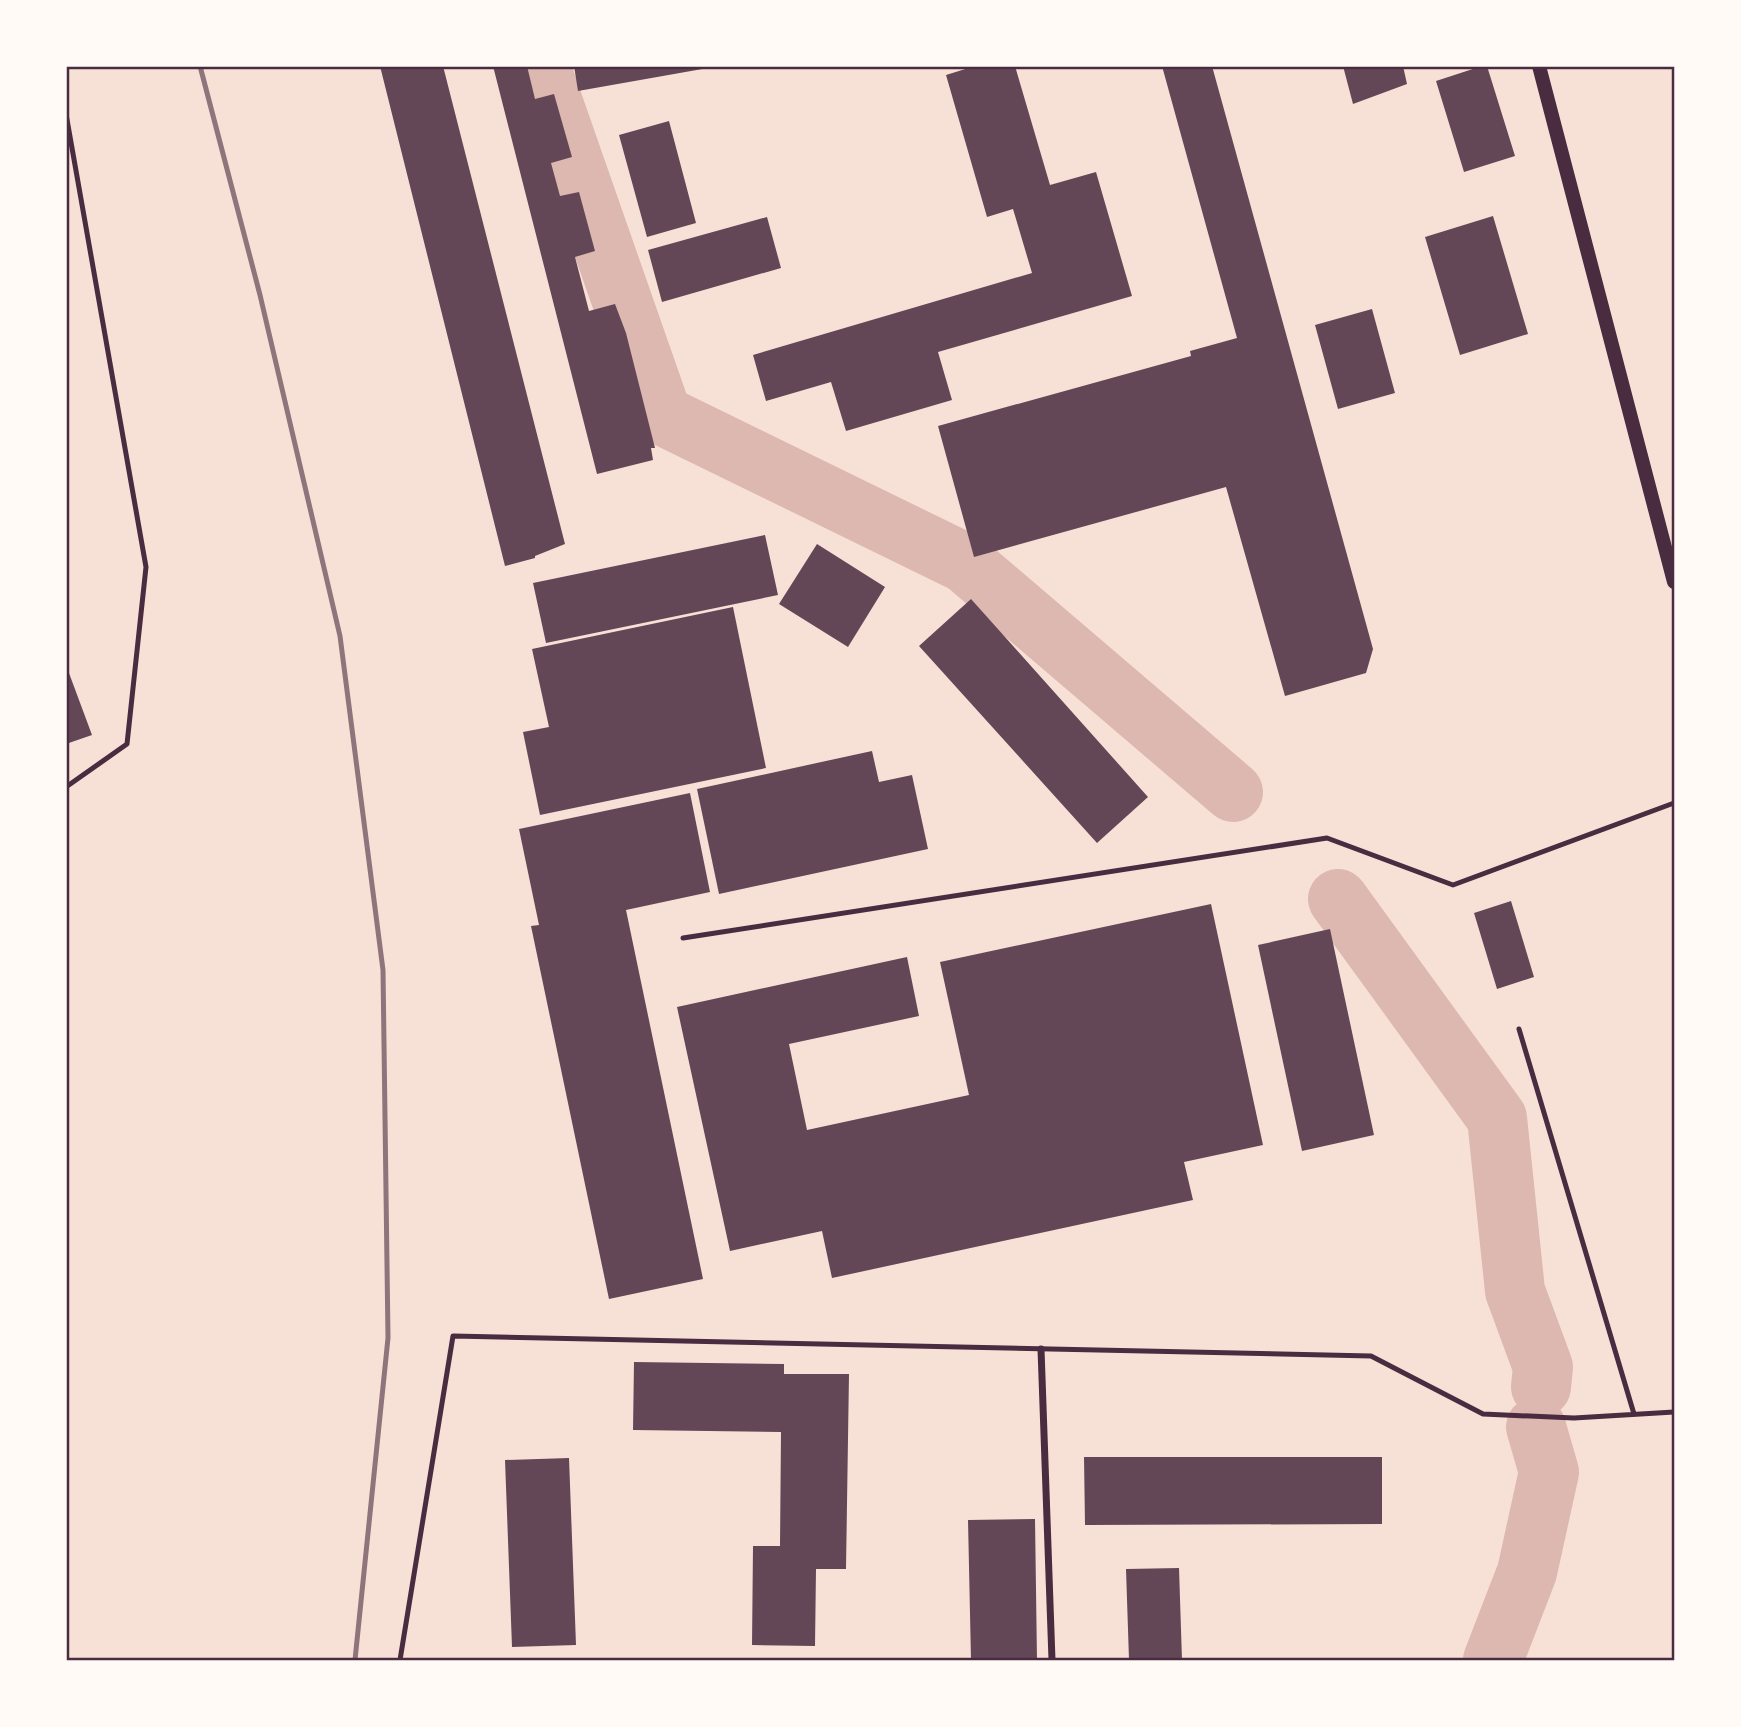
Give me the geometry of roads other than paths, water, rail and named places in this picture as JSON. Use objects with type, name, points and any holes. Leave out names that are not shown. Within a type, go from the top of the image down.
[{"type":"main road","points":[[1539,66],[1675,582]]},
{"type":"street","points":[[1041,1349],[1052,1661]]},
{"type":"lane","points":[[66,114],[146,567],[127,744],[66,787]]},
{"type":"lane","points":[[683,938],[1327,838],[1453,885],[1675,803]]},
{"type":"lane","points":[[1520,1029],[1634,1414]]},
{"type":"lane","points":[[400,1661],[453,1336],[1371,1356],[1483,1414],[1574,1418],[1675,1412]]},
{"type":"waterway","points":[[540,66],[662,415],[965,563],[1233,792]]},
{"type":"waterway","points":[[1338,899],[1497,1118],[1515,1291],[1543,1367],[1541,1387]]},
{"type":"waterway","points":[[1493,1660],[1527,1572],[1549,1472],[1536,1427]]},
{"type":"railway","points":[[200,66],[260,295],[340,636],[383,970],[388,1338],[355,1660]]}]
